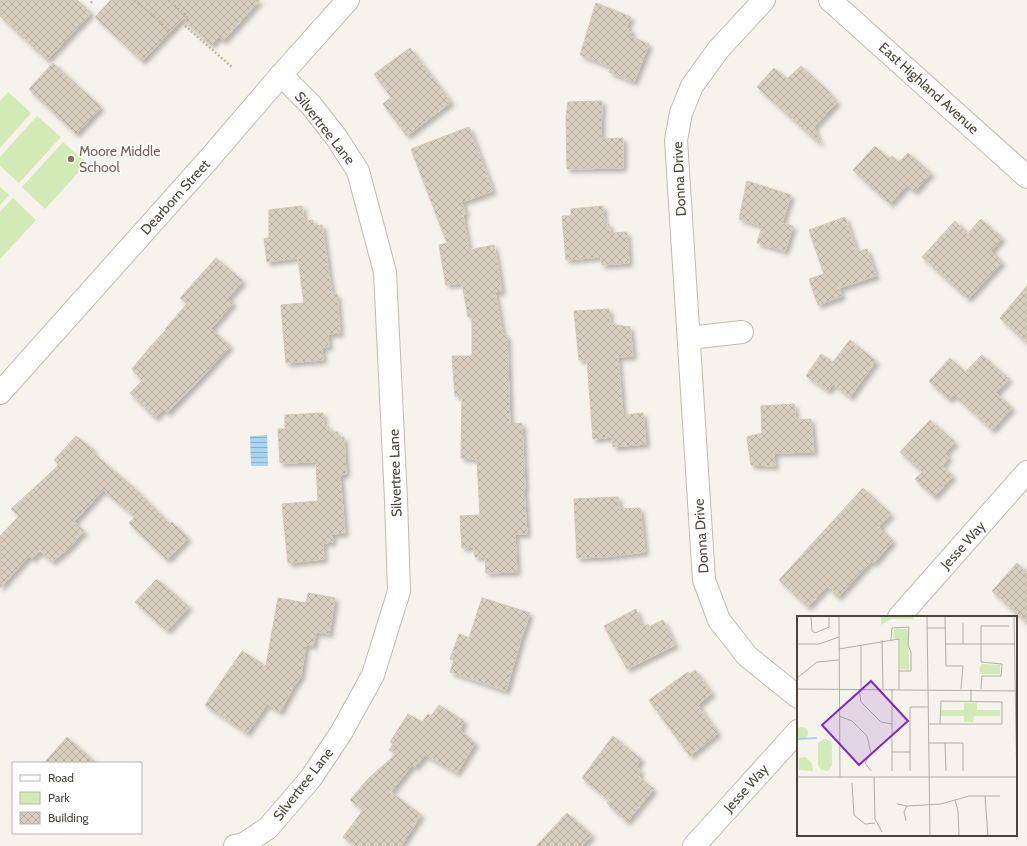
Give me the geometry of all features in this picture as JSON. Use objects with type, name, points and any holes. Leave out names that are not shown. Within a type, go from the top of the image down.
[{"type":"street","name":"Dearborn Street","points":[[0,393],[348,0]]},
{"type":"street","name":"Donna Drive","points":[[764,0],[718,50],[692,86],[681,113],[676,140],[704,580],[719,620],[747,656],[797,696]]},
{"type":"street","name":"East Highland Avenue","points":[[830,0],[1027,176]]},
{"type":"street","name":"Silvertree Lane","points":[[236,846],[244,844],[268,828],[311,778],[341,733],[373,675],[399,592],[385,272],[358,171],[336,137],[311,106],[281,75]]},
{"type":"street","points":[[689,338],[742,332]]},
{"type":"street","name":"Jesse Way","points":[[900,616],[1027,472]]},
{"type":"street","name":"Jesse Way","points":[[694,846],[797,732]]},
{"type":"path","points":[[135,0],[173,34],[187,17],[168,0]]},
{"type":"path","points":[[182,23],[233,68]]},
{"type":"green space","points":[[8,92],[31,113],[0,148],[0,101]]},
{"type":"green space","points":[[37,116],[61,137],[19,183],[0,166],[0,157]]},
{"type":"green space","points":[[63,142],[87,163],[45,209],[22,187]]},
{"type":"green space","points":[[0,187],[9,195],[0,205]]},
{"type":"green space","points":[[13,198],[36,220],[0,259],[0,212]]},
{"type":"water","points":[[267,435],[268,466],[251,466],[250,436]]},
{"type":"building","points":[[0,0],[77,0],[91,13],[47,60],[0,16]]},
{"type":"building","points":[[111,0],[260,0],[223,41],[219,37],[211,45],[182,19],[142,61],[95,17]]},
{"type":"building","points":[[596,3],[631,17],[626,28],[632,30],[630,36],[649,44],[634,82],[609,72],[611,67],[580,55]]},
{"type":"building","points":[[410,48],[451,102],[407,136],[383,104],[391,97],[374,74]]},
{"type":"building","points":[[53,63],[101,107],[76,134],[29,89]]},
{"type":"building","points":[[801,66],[826,89],[837,102],[814,127],[820,144],[757,87],[774,68],[787,79]]},
{"type":"building","points":[[602,101],[601,139],[623,138],[623,168],[567,169],[566,117],[568,102]]},
{"type":"building","points":[[469,127],[493,191],[462,202],[466,214],[463,215],[469,250],[494,245],[502,291],[495,292],[503,335],[507,335],[510,424],[522,423],[527,534],[515,534],[517,572],[486,573],[485,557],[475,557],[474,547],[462,548],[460,516],[480,515],[477,459],[461,458],[462,395],[455,396],[452,356],[472,356],[472,317],[468,317],[462,283],[446,285],[439,245],[447,243],[411,149]]},
{"type":"building","points":[[875,146],[889,159],[892,156],[899,162],[908,153],[931,173],[914,192],[907,185],[890,204],[853,170]]},
{"type":"building","points":[[747,181],[791,195],[782,223],[793,226],[785,251],[757,243],[762,226],[739,219]]},
{"type":"building","points":[[302,206],[304,221],[313,220],[314,226],[322,225],[332,294],[337,294],[340,333],[328,334],[329,347],[322,347],[323,360],[286,363],[281,305],[304,303],[298,258],[267,262],[264,239],[269,238],[269,210]]},
{"type":"building","points":[[603,206],[604,225],[609,224],[610,233],[627,232],[629,263],[602,265],[601,257],[566,260],[562,216],[571,216],[571,209]]},
{"type":"building","points":[[845,217],[857,252],[867,249],[876,276],[839,288],[842,296],[818,305],[809,279],[824,274],[809,230]]},
{"type":"building","points":[[981,219],[1002,238],[991,251],[1002,262],[968,299],[922,257],[955,221],[968,233]]},
{"type":"building","points":[[216,258],[243,281],[228,298],[233,303],[211,329],[230,346],[167,413],[163,409],[155,418],[130,393],[142,381],[132,369],[187,304],[180,298]]},
{"type":"building","points":[[1027,286],[1027,343],[1000,318]]},
{"type":"building","points":[[609,309],[610,324],[630,327],[633,356],[618,357],[623,415],[643,413],[646,444],[613,447],[612,437],[593,439],[587,360],[579,360],[574,311]]},
{"type":"building","points":[[850,340],[876,361],[850,397],[833,384],[828,391],[806,376],[821,354],[833,362]]},
{"type":"building","points":[[982,355],[1009,379],[996,393],[1012,408],[992,430],[954,395],[949,400],[929,381],[950,358],[965,372]]},
{"type":"building","points":[[794,404],[796,420],[811,419],[814,452],[774,453],[775,466],[751,465],[747,437],[762,433],[761,406]]},
{"type":"building","points":[[323,413],[324,427],[329,426],[329,432],[338,432],[338,438],[344,437],[346,474],[340,475],[345,533],[332,534],[333,542],[323,543],[324,559],[288,563],[282,504],[318,501],[316,462],[280,463],[278,429],[285,429],[285,415]]},
{"type":"building","points":[[930,420],[955,442],[945,453],[949,457],[942,466],[953,476],[934,497],[915,479],[922,472],[900,452]]},
{"type":"building","points":[[76,436],[94,450],[92,452],[133,487],[170,524],[172,522],[188,538],[167,560],[129,523],[135,517],[103,490],[74,522],[84,531],[69,548],[52,562],[40,551],[32,559],[29,556],[0,588],[0,536],[19,516],[11,509],[59,465],[54,460]]},
{"type":"building","points":[[863,488],[891,514],[879,527],[893,541],[874,563],[871,561],[838,597],[827,586],[808,607],[779,580]]},
{"type":"building","points":[[618,497],[619,509],[640,508],[645,552],[605,557],[577,558],[574,499]]},
{"type":"building","points":[[1017,563],[1027,572],[1027,623],[992,591]]},
{"type":"building","points":[[157,579],[189,607],[167,631],[135,602]]},
{"type":"building","points":[[308,593],[335,598],[329,634],[316,632],[313,646],[306,644],[301,676],[280,712],[267,704],[247,733],[205,705],[242,651],[266,666],[278,598],[306,603]]},
{"type":"building","points":[[482,598],[530,613],[506,691],[450,672],[454,660],[450,659],[459,634],[469,638]]},
{"type":"building","points":[[636,609],[642,627],[648,624],[649,627],[663,620],[675,645],[627,669],[604,626]]},
{"type":"building","points":[[695,670],[712,693],[698,705],[718,733],[690,756],[649,700],[688,672],[690,674]]},
{"type":"building","points":[[439,705],[464,721],[460,730],[475,743],[457,773],[425,755],[415,767],[412,765],[391,792],[421,815],[401,846],[356,846],[343,837],[363,810],[350,800],[368,779],[396,754],[389,750],[393,744],[390,742],[408,714],[422,722],[428,714],[431,716]]},
{"type":"building","points":[[613,736],[641,759],[636,767],[641,771],[638,776],[654,789],[627,822],[607,803],[610,801],[582,778]]},
{"type":"building","points":[[67,737],[95,762],[45,762]]},
{"type":"building","points":[[567,813],[592,835],[582,846],[536,846]]},
{"type":"place","name":"Moore Middle School","points":[[71,159]]}]
